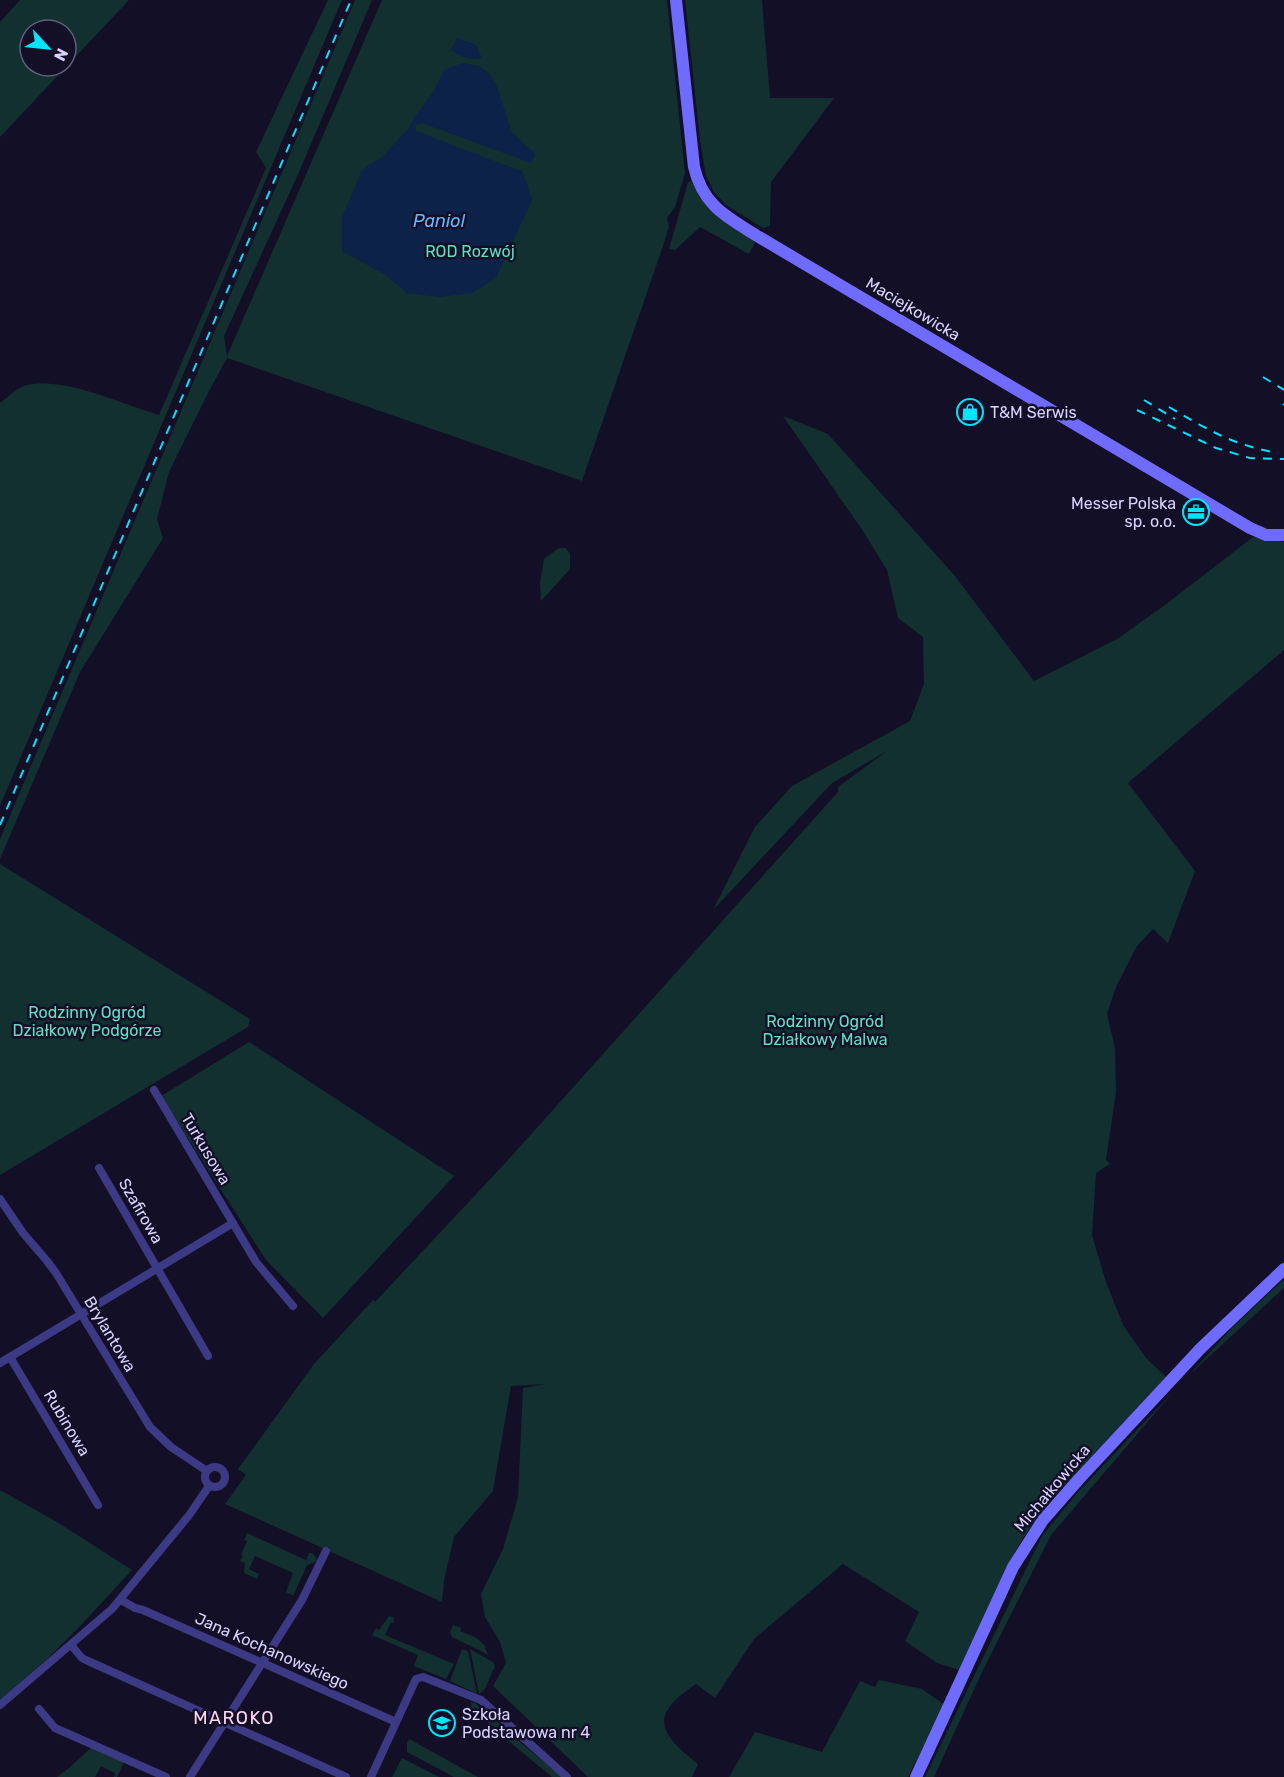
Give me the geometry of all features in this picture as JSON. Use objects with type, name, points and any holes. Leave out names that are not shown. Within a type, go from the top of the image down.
[{"type":"street","name":"Maciejkowicka","points":[[676,0],[694,166],[699,184],[713,205],[733,221],[769,243],[1250,528],[1266,535],[1284,535]]},
{"type":"street","name":"Turkusowa","points":[[154,1090],[256,1262],[293,1306]]},
{"type":"street","name":"Szafirowa","points":[[99,1168],[208,1356]]},
{"type":"street","name":"Brylantowa","points":[[0,1199],[23,1233],[47,1261],[150,1427],[171,1447],[207,1471]]},
{"type":"street","points":[[157,1268],[233,1223]]},
{"type":"street","name":"Szafirowa","points":[[81,1315],[157,1268]]},
{"type":"street","name":"Michałkowicka","points":[[916,1777],[1013,1567],[1043,1520],[1201,1348],[1284,1269]]},
{"type":"street","points":[[0,1363],[81,1315]]},
{"type":"street","name":"Rubinowa","points":[[10,1357],[98,1505]]},
{"type":"street","points":[[218,1467],[224,1472],[225,1480],[217,1488],[209,1486],[205,1479],[207,1471],[218,1467]]},
{"type":"street","points":[[0,1705],[121,1600],[190,1514],[209,1486]]},
{"type":"street","points":[[190,1777],[302,1600],[326,1551]]},
{"type":"street","name":"Jana Kochanowskiego","points":[[121,1600],[396,1722]]},
{"type":"street","points":[[71,1645],[82,1658],[88,1661],[346,1777]]},
{"type":"street","points":[[371,1777],[416,1679],[423,1677],[481,1700],[567,1777]]},
{"type":"street","points":[[39,1709],[55,1728],[166,1777]]},
{"type":"green space","points":[[20,0],[129,0],[78,54],[78,18],[18,18],[18,78],[56,78],[0,137],[0,22]]},
{"type":"green space","points":[[328,0],[342,0],[0,806],[0,403],[27,385],[59,385],[94,393],[159,415],[266,168],[256,152]]},
{"type":"green space","name":"ROD Rozwój","points":[[355,0],[372,0],[300,170],[224,336],[227,356],[382,0],[667,0],[685,173],[675,207],[667,218],[669,226],[663,246],[582,481],[227,358],[169,472],[157,519],[163,538],[80,672],[0,859],[0,839]]},
{"type":"green space","points":[[685,0],[762,0],[770,98],[834,98],[771,182],[770,226],[763,228],[726,205],[714,192],[706,176]]},
{"type":"green space","points":[[691,181],[710,210],[756,240],[749,254],[700,227],[675,250],[669,249],[688,182]]},
{"type":"green space","name":"Rodzinny Ogród Działkowy Malwa","points":[[783,416],[828,434],[955,576],[1034,681],[1117,639],[1253,537],[1284,542],[1284,650],[1128,783],[1195,871],[1168,943],[1153,929],[1137,946],[1116,987],[1107,1014],[1115,1048],[1116,1092],[1106,1160],[1110,1164],[1096,1173],[1092,1235],[1106,1282],[1123,1325],[1146,1358],[1166,1377],[1049,1502],[1023,1538],[1003,1574],[962,1671],[937,1663],[905,1641],[919,1612],[843,1564],[754,1639],[715,1698],[696,1684],[671,1706],[665,1715],[664,1724],[674,1743],[698,1764],[692,1777],[588,1777],[493,1686],[506,1663],[500,1642],[485,1617],[481,1594],[503,1549],[518,1497],[523,1388],[546,1384],[511,1386],[493,1491],[454,1537],[444,1580],[442,1602],[225,1504],[246,1475],[238,1469],[314,1364],[508,1160],[838,792],[838,787],[887,751],[832,783],[713,910],[755,827],[792,786],[910,721],[924,684],[923,637],[898,618],[887,570],[863,531]]},
{"type":"green space","points":[[559,548],[566,548],[570,554],[570,569],[541,601],[540,582],[544,559]]},
{"type":"green space","name":"Rodzinny Ogród Działkowy Podgórze","points":[[0,864],[250,1019],[248,1027],[0,1175]]},
{"type":"green space","name":"Rodzinny Ogród Działkowy Podgórze","points":[[249,1042],[454,1176],[323,1318],[266,1260],[161,1096]]},
{"type":"green space","points":[[1284,1279],[1284,1288],[1189,1375],[1233,1327]]},
{"type":"green space","points":[[1174,1391],[1051,1535],[983,1670],[934,1777],[925,1777],[1042,1536],[1078,1492]]},
{"type":"green space","points":[[0,1490],[57,1522],[132,1570],[49,1657],[0,1700]]},
{"type":"green space","points":[[247,1533],[306,1560],[309,1553],[316,1557],[317,1561],[307,1565],[293,1596],[286,1592],[293,1573],[255,1556],[249,1569],[259,1574],[257,1579],[244,1573],[245,1563],[240,1561],[247,1541],[244,1540]]},
{"type":"green space","points":[[389,1616],[394,1618],[394,1623],[391,1622],[385,1635],[454,1664],[446,1679],[414,1666],[418,1655],[372,1635],[376,1628],[379,1630]]},
{"type":"green space","points":[[453,1625],[461,1628],[460,1631],[477,1638],[486,1647],[489,1655],[452,1637],[450,1632]]},
{"type":"green space","points":[[462,1649],[468,1651],[477,1694],[450,1681]]},
{"type":"green space","points":[[470,1649],[493,1662],[495,1666],[485,1689],[479,1694]]},
{"type":"green space","points":[[879,1680],[922,1689],[945,1705],[908,1777],[729,1777],[755,1732],[822,1752],[860,1681],[875,1687]]},
{"type":"green space","points":[[471,1702],[501,1725],[502,1734],[471,1708]]},
{"type":"green space","points":[[510,1736],[562,1777],[552,1777],[505,1738]]},
{"type":"green space","points":[[409,1739],[478,1777],[454,1777],[407,1752]]},
{"type":"green space","points":[[91,1748],[124,1762],[117,1777],[114,1777],[115,1773],[101,1766],[95,1777],[57,1777],[69,1768]]},
{"type":"green space","points":[[402,1758],[406,1760],[439,1777],[392,1777]]},
{"type":"water","points":[[457,38],[476,45],[482,58],[466,58],[451,50]]},
{"type":"water","name":"Paniol","points":[[463,63],[479,66],[490,74],[497,86],[511,131],[535,154],[531,163],[422,123],[416,125],[416,131],[523,172],[532,200],[496,278],[472,293],[440,297],[407,293],[384,274],[342,251],[342,217],[362,170],[382,157],[408,129],[433,92],[445,69]]},
{"type":"railway","points":[[0,825],[351,0]]},
{"type":"railway","points":[[1263,377],[1284,390]]},
{"type":"railway","points":[[1144,400],[1175,419]]},
{"type":"railway","points":[[1169,407],[1221,436],[1247,446],[1278,453]]},
{"type":"railway","points":[[1137,410],[1216,448],[1250,458],[1284,459]]},
{"type":"place","name":"T&M Serwis","points":[[970,412]]},
{"type":"place","name":"Messer Polska sp. o.o.","points":[[1196,512]]},
{"type":"place","name":"Szkoła Podstawowa nr 4","points":[[442,1723]]},
{"type":"district","name":"MAROKO","points":[[234,1718]]}]
